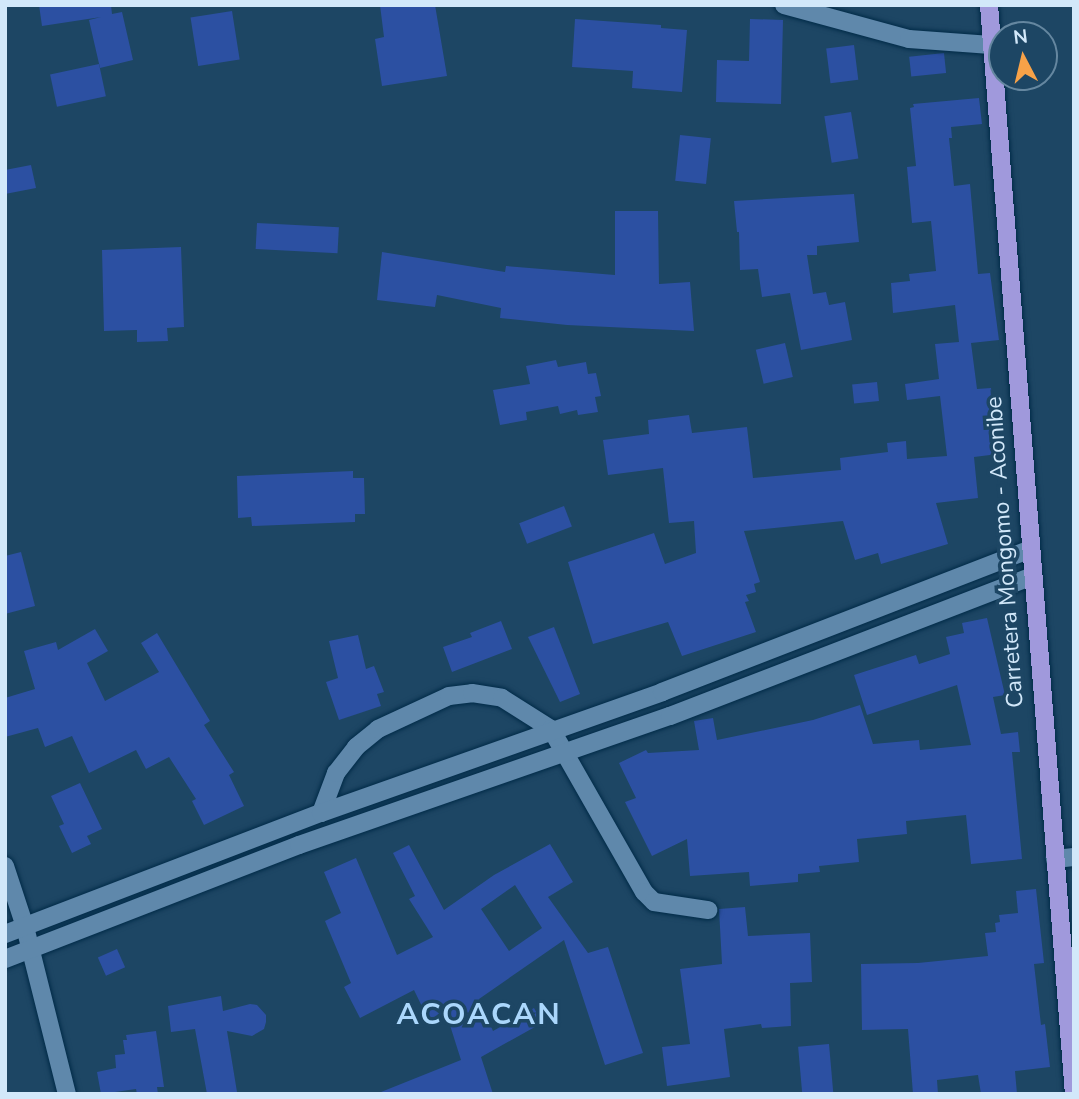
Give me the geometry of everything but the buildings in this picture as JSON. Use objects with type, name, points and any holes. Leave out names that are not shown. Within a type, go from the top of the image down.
[{"type":"main road","name":"Carretera Mongomo - Aconibe","points":[[995,91],[1031,577],[1074,1094]]},
{"type":"street","points":[[784,5],[909,39],[988,45]]},
{"type":"street","points":[[5,934],[321,813],[551,729],[662,692],[1030,550]]},
{"type":"street","points":[[5,959],[299,845],[670,716],[1031,577]]},
{"type":"street","points":[[321,813],[336,773],[356,747],[378,729],[449,696],[472,694],[502,698],[551,729],[644,892],[654,902],[708,910]]},
{"type":"street","points":[[1055,859],[1074,857]]},
{"type":"street","points":[[5,866],[31,949],[67,1094]]},
{"type":"district","name":"ACOACAN","points":[[479,1015]]}]
